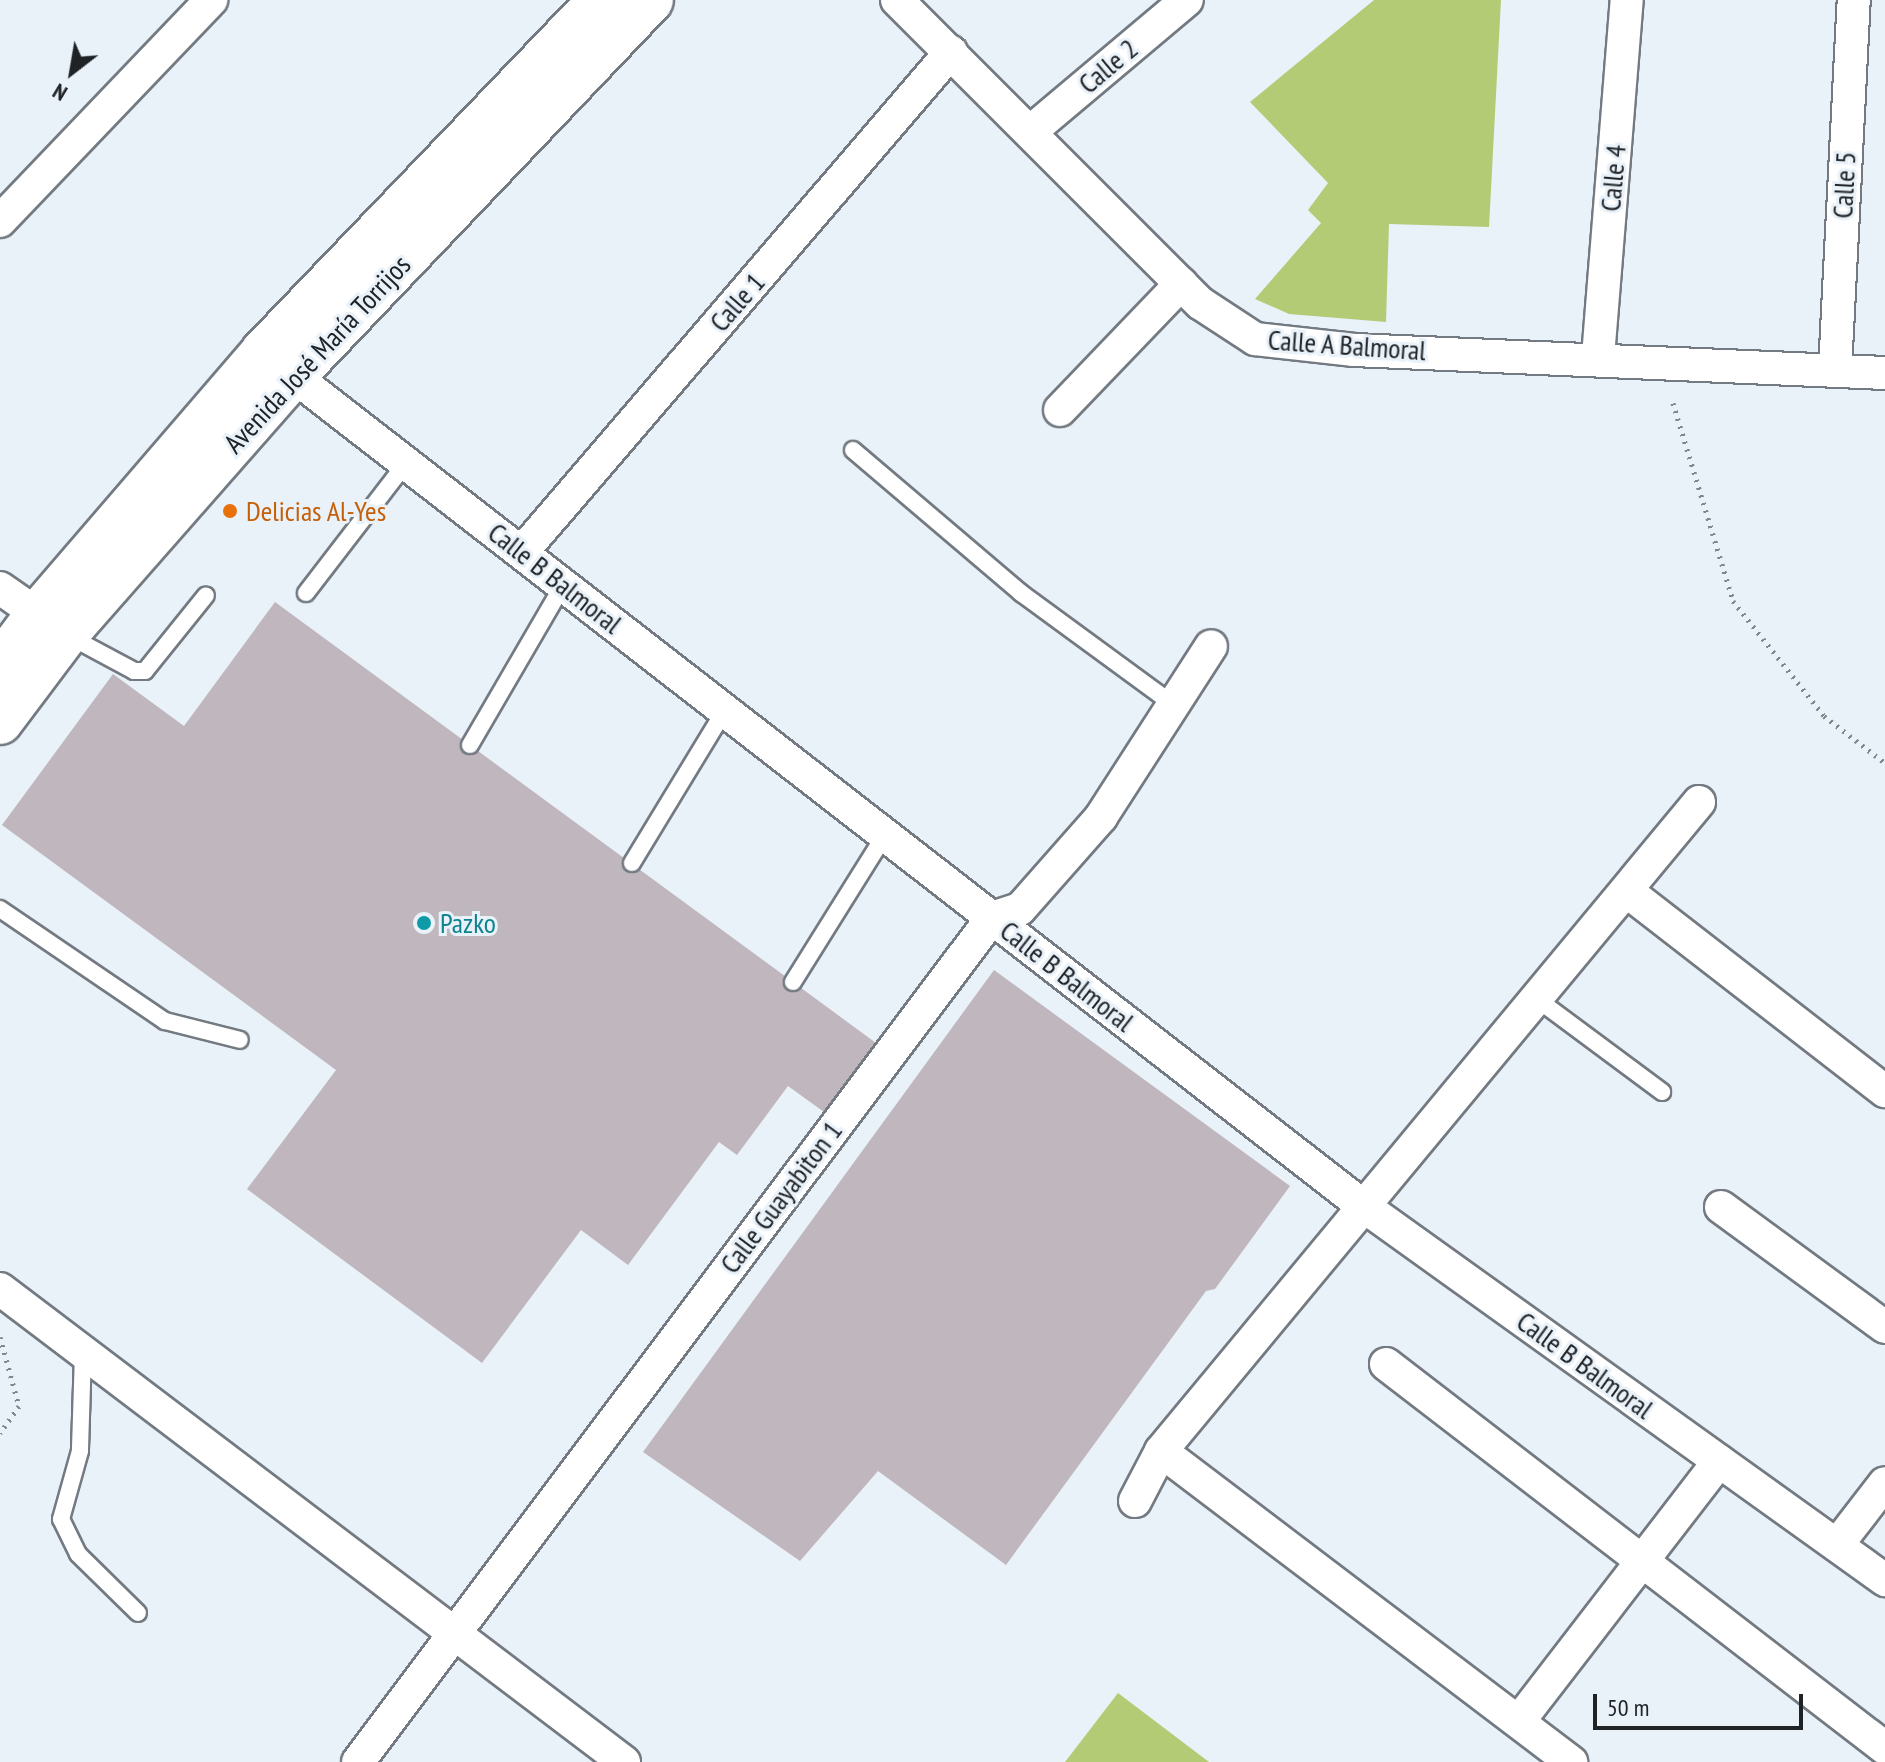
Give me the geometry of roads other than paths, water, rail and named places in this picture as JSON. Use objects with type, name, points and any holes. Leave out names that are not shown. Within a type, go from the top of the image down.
[{"type":"main road","name":"Avenida José María Torrijos","points":[[0,665],[52,624],[601,0]]},
{"type":"main road","name":"Avenida José María Torrijos","points":[[278,364],[651,0]]},
{"type":"main road","name":"Avenida José María Torrijos","points":[[0,722],[52,624]]},
{"type":"street","points":[[0,221],[211,0]]},
{"type":"street","name":"Calle A Balmoral","points":[[897,0],[1181,284],[1255,339],[1354,350],[1598,357],[1885,373]]},
{"type":"street","name":"Calle 2","points":[[1030,132],[1187,0]]},
{"type":"street","name":"Calle 4","points":[[1598,357],[1627,0]]},
{"type":"street","name":"Calle 5","points":[[1835,370],[1854,0]]},
{"type":"street","name":"Calle 1","points":[[522,552],[951,52]]},
{"type":"street","points":[[1060,410],[1181,284]]},
{"type":"street","name":"Calle B Balmoral","points":[[278,364],[1362,1205],[1885,1580]]},
{"type":"street","points":[[0,588],[52,624]]},
{"type":"street","name":"Calle Guayabiton 1","points":[[358,1762],[451,1634],[992,918],[1020,909],[1055,873],[1101,817],[1211,646]]},
{"type":"street","points":[[1135,1501],[1161,1451],[1362,1205],[1628,892],[1699,802]]},
{"type":"street","points":[[1628,892],[1885,1091]]},
{"type":"street","points":[[1721,1207],[1885,1327]]},
{"type":"street","points":[[0,1289],[451,1634],[624,1762]]},
{"type":"street","points":[[1386,1364],[1885,1748]]},
{"type":"street","points":[[1161,1451],[1571,1762]]},
{"type":"street","points":[[1519,1721],[1719,1461]]},
{"type":"street","points":[[1837,1545],[1885,1483]]},
{"type":"lane","points":[[853,450],[1021,593],[1174,705]]},
{"type":"lane","points":[[306,593],[406,463]]},
{"type":"lane","points":[[470,745],[563,585]]},
{"type":"lane","points":[[52,624],[134,671],[145,671],[206,595]]},
{"type":"lane","points":[[632,863],[725,710]]},
{"type":"lane","points":[[793,982],[885,835]]},
{"type":"lane","points":[[0,909],[165,1021],[240,1040]]},
{"type":"lane","points":[[1537,999],[1662,1092]]},
{"type":"lane","points":[[83,1353],[80,1451],[61,1519],[78,1554],[138,1613]]},
{"type":"place","name":"Delicias Al-Yes","points":[[230,511]]},
{"type":"place","name":"Pazko","points":[[424,923]]}]
